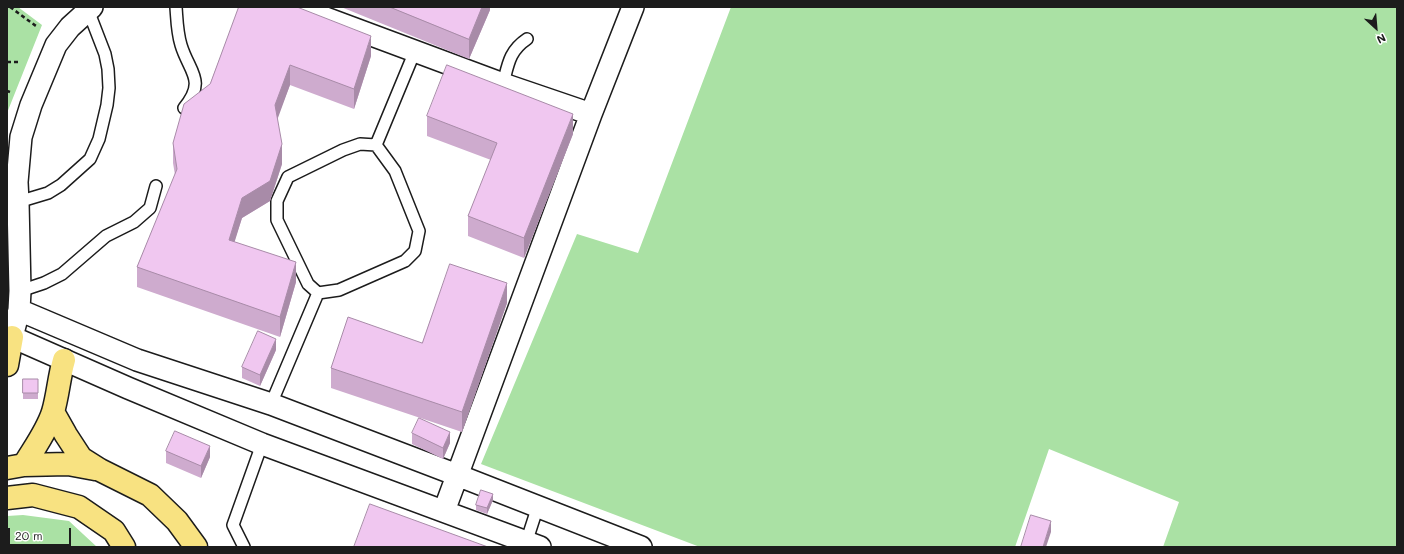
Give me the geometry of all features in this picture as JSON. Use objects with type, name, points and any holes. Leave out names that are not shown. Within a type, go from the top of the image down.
[{"type":"highway","points":[[7,365],[12,337]]},
{"type":"highway","points":[[15,466],[38,443],[49,423],[53,412],[59,376],[64,360]]},
{"type":"highway","points":[[53,412],[81,458],[100,470],[150,495],[177,521],[196,547]]},
{"type":"highway","points":[[15,466],[68,464],[100,470]]},
{"type":"highway","points":[[7,498],[32,495],[79,507],[114,532],[124,547]]},
{"type":"street","points":[[444,511],[480,410],[591,114],[633,7]]},
{"type":"street","points":[[90,8],[70,27],[56,44],[31,106],[21,137],[17,175],[18,202],[14,265],[20,301],[12,337],[128,388],[262,444],[444,511],[531,545]]},
{"type":"street","points":[[311,9],[415,51],[503,84],[591,114]]},
{"type":"street","points":[[20,301],[73,333],[138,360],[271,404],[457,474],[641,547]]},
{"type":"street","points":[[64,360],[73,333]]},
{"type":"lane","points":[[176,7],[177,25],[181,45],[196,82],[193,96],[184,108]]},
{"type":"lane","points":[[18,202],[48,194],[61,185],[90,159],[99,139],[107,105],[109,88],[108,69],[105,54],[90,8]]},
{"type":"lane","points":[[503,84],[512,54],[518,46],[527,40]]},
{"type":"lane","points":[[376,145],[415,51]]},
{"type":"lane","points":[[360,144],[376,145],[395,170],[419,231],[415,251],[405,261],[339,290],[318,293],[308,284],[277,220],[277,201],[288,177],[343,150],[360,144]]},
{"type":"lane","points":[[20,301],[44,283],[62,274],[106,236],[134,222],[150,208],[156,186]]},
{"type":"lane","points":[[271,404],[318,293]]},
{"type":"lane","points":[[244,547],[233,525],[262,444]]},
{"type":"lane","points":[[531,545],[538,506]]},
{"type":"path","points":[[10,7],[36,26]]},
{"type":"path","points":[[7,62],[21,62]]},
{"type":"green space","points":[[7,7],[18,7],[42,25],[7,113]]},
{"type":"green space","points":[[731,7],[1397,7],[1397,547],[1163,547],[1179,502],[1049,449],[1015,547],[700,547],[481,464],[577,234],[638,253]]},
{"type":"green space","points":[[23,515],[69,521],[97,547],[7,547],[7,516]]},
{"type":"building","points":[[239,7],[297,7],[371,36],[354,89],[290,65],[275,105],[282,144],[270,181],[242,198],[229,240],[296,262],[280,317],[137,267],[177,169],[173,143],[184,104],[210,84]]},
{"type":"building","points":[[390,7],[482,7],[469,39]]},
{"type":"building","points":[[447,65],[573,114],[524,238],[468,216],[497,143],[427,116]]},
{"type":"building","points":[[450,264],[507,283],[462,412],[331,368],[348,317],[422,343]]},
{"type":"building","points":[[258,331],[276,339],[260,375],[242,367]]},
{"type":"building","points":[[23,379],[38,379],[38,393],[23,393]]},
{"type":"building","points":[[419,418],[450,432],[443,448],[412,433]]},
{"type":"building","points":[[175,431],[210,446],[201,466],[166,451]]},
{"type":"building","points":[[481,490],[493,494],[487,508],[476,505]]},
{"type":"building","points":[[370,504],[488,547],[354,547]]},
{"type":"building","points":[[1031,515],[1051,521],[1043,547],[1021,547]]}]
